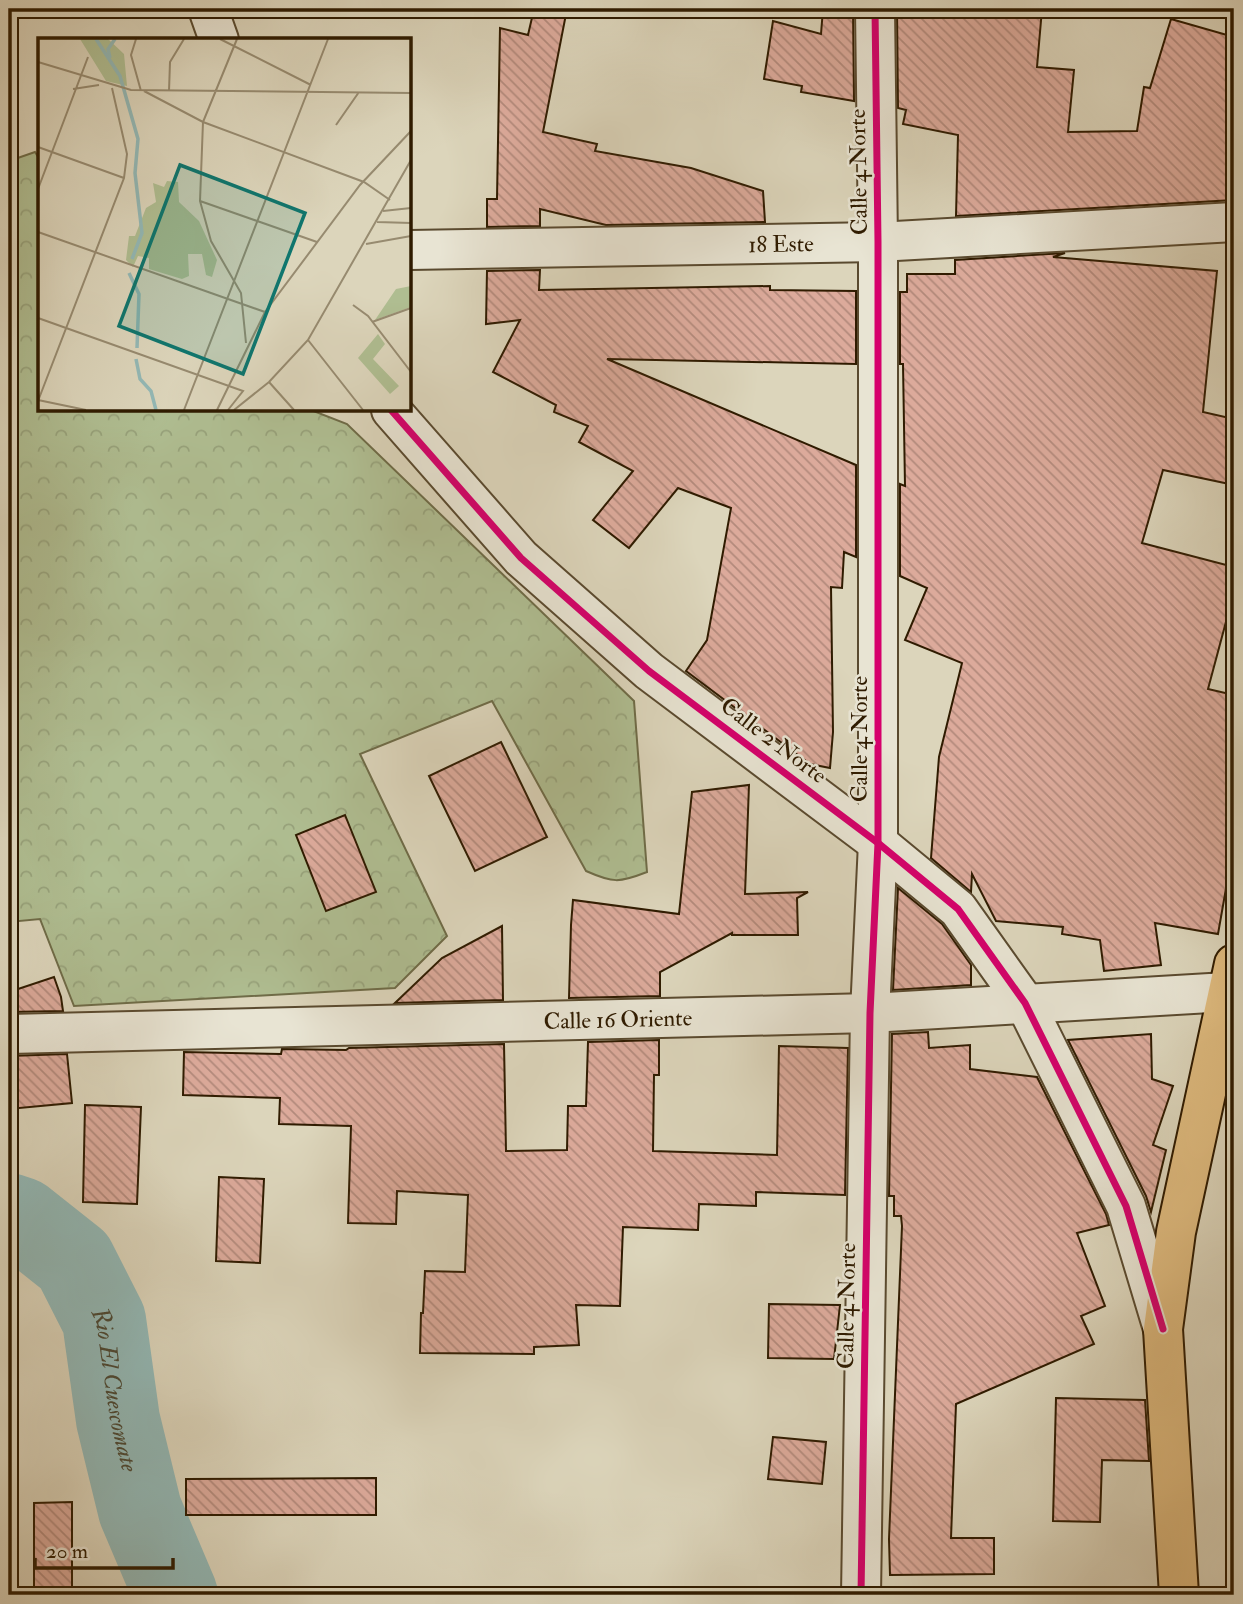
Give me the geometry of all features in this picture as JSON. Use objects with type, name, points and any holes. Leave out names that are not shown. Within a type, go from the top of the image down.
[{"type":"main road","points":[[1179,1595],[1163,1329],[1176,1232],[1231,978]]},
{"type":"street","points":[[208,9],[218,38]]},
{"type":"street","name":"Calle 4 Norte","points":[[861,1595],[870,1013],[878,843],[878,242],[875,9]]},
{"type":"street","name":"18 Este","points":[[411,250],[878,242],[1234,222]]},
{"type":"street","name":"Calle 2 Norte","points":[[392,411],[521,558],[649,670],[878,843],[958,909],[1025,1003],[1126,1206],[1163,1329]]},
{"type":"street","name":"Calle 16 Oriente","points":[[9,1034],[870,1013],[1025,1003],[1231,978]]},
{"type":"green space","points":[[35,152],[38,157],[38,411],[314,411],[347,424],[634,701],[647,872],[616,880],[586,871],[492,701],[360,754],[447,936],[395,988],[74,1006],[40,919],[9,922],[9,161]]},
{"type":"building","points":[[534,9],[567,9],[543,132],[597,144],[595,151],[691,168],[763,191],[765,222],[606,225],[540,209],[540,226],[487,227],[487,199],[497,199],[500,28],[528,35]]},
{"type":"building","points":[[823,9],[853,9],[854,101],[801,92],[802,86],[764,79],[773,21],[821,34]]},
{"type":"building","points":[[897,9],[1042,9],[1037,67],[1074,70],[1068,132],[1137,131],[1144,87],[1150,88],[1171,19],[1234,37],[1234,200],[956,216],[958,135],[903,124],[906,110],[898,108]]},
{"type":"building","points":[[1065,253],[1053,257],[1217,271],[1203,412],[1234,419],[1234,485],[1163,470],[1142,543],[1234,567],[1234,620],[1227,618],[1208,689],[1234,695],[1234,843],[1218,934],[1155,923],[1161,965],[1104,971],[1100,940],[1062,934],[1063,927],[996,921],[972,874],[971,892],[931,858],[939,757],[962,663],[905,640],[927,588],[900,576],[900,484],[905,486],[900,292],[907,292],[907,274],[955,274],[955,260]]},
{"type":"building","points":[[540,270],[539,290],[770,286],[770,290],[856,291],[856,364],[607,359],[856,465],[856,557],[844,552],[842,588],[831,587],[833,732],[830,768],[810,764],[686,671],[707,640],[731,508],[678,488],[629,548],[593,520],[633,471],[579,442],[588,426],[554,412],[556,405],[493,372],[520,320],[486,324],[487,271]]},
{"type":"building","points":[[501,742],[547,837],[475,871],[429,776]]},
{"type":"building","points":[[749,785],[745,894],[808,892],[797,898],[798,935],[732,933],[660,972],[660,996],[569,998],[573,900],[679,914],[692,792]]},
{"type":"building","points":[[345,815],[376,892],[326,911],[296,835]]},
{"type":"building","points":[[898,888],[942,924],[971,965],[971,985],[893,990]]},
{"type":"building","points":[[502,926],[503,1000],[395,1003],[442,958]]},
{"type":"building","points":[[54,977],[63,1011],[9,1012],[9,992]]},
{"type":"building","points":[[928,1032],[929,1048],[970,1045],[970,1069],[1037,1077],[1106,1214],[1109,1225],[1077,1233],[1105,1306],[1081,1316],[1094,1344],[956,1404],[951,1538],[994,1538],[994,1574],[890,1575],[889,1539],[902,1226],[901,1216],[894,1216],[894,1196],[889,1196],[892,1034]]},
{"type":"building","points":[[1151,1034],[1152,1079],[1173,1086],[1153,1145],[1166,1150],[1151,1212],[1146,1196],[1068,1040]]},
{"type":"building","points":[[659,1040],[659,1075],[654,1075],[653,1151],[777,1155],[779,1046],[848,1048],[845,1195],[756,1192],[756,1206],[699,1204],[698,1230],[623,1227],[620,1306],[576,1305],[579,1345],[534,1347],[534,1354],[420,1353],[425,1271],[465,1272],[468,1195],[397,1191],[396,1224],[348,1223],[351,1126],[279,1124],[280,1098],[183,1095],[184,1052],[281,1054],[282,1049],[346,1050],[504,1044],[506,1151],[567,1150],[568,1106],[586,1106],[588,1042]]},
{"type":"building","points":[[67,1054],[72,1103],[9,1109],[9,1056]]},
{"type":"building","points":[[85,1105],[141,1107],[137,1204],[83,1202]]},
{"type":"building","points":[[219,1177],[264,1179],[260,1263],[216,1261]]},
{"type":"building","points":[[769,1304],[840,1305],[834,1359],[768,1358]]},
{"type":"building","points":[[1056,1398],[1145,1400],[1149,1461],[1102,1460],[1100,1522],[1053,1521]]},
{"type":"building","points":[[773,1437],[826,1442],[822,1484],[768,1479]]},
{"type":"building","points":[[376,1478],[376,1515],[186,1515],[186,1479]]},
{"type":"building","points":[[72,1502],[72,1595],[34,1595],[34,1503]]},
{"type":"waterway","name":"Rio El Cuescomate","points":[[9,1215],[21,1219],[74,1261],[104,1320],[118,1420],[140,1510],[176,1595]]},
{"type":"cycle path","points":[[861,1595],[870,1013],[878,843],[878,242],[875,9]]},
{"type":"cycle path","points":[[392,411],[521,558],[649,671],[878,843],[958,909],[1025,1003],[1126,1206],[1163,1329]]}]
